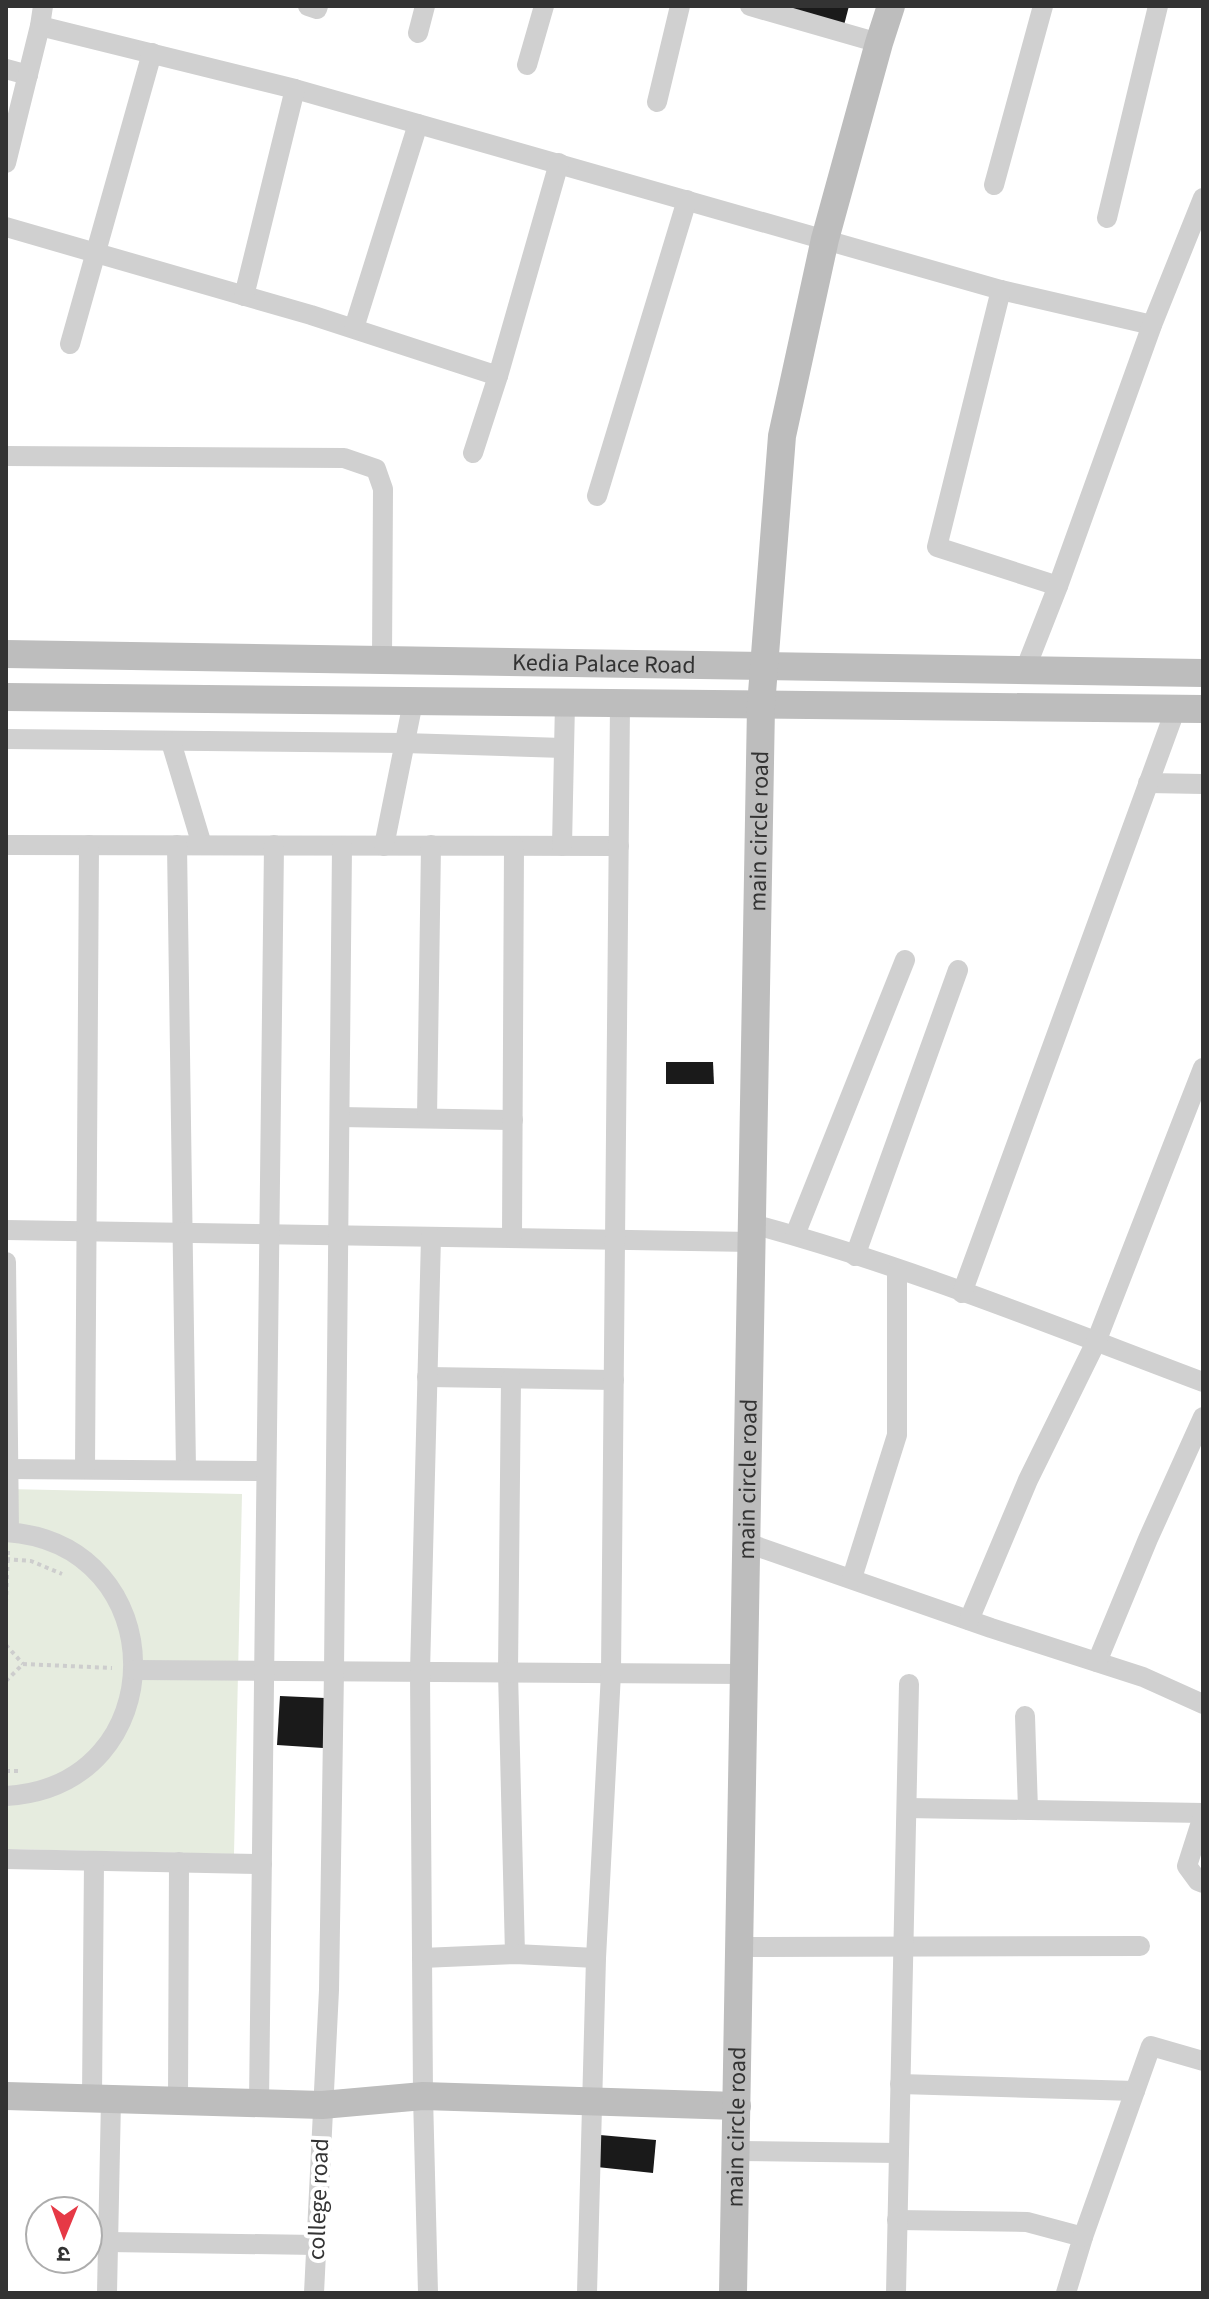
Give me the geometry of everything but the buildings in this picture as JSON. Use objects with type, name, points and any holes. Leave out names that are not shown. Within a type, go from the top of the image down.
[{"type":"street","points":[[308,6],[317,9],[318,6]]},
{"type":"street","points":[[418,33],[425,6]]},
{"type":"street","points":[[527,65],[544,6]]},
{"type":"street","points":[[657,102],[680,6]]},
{"type":"street","points":[[750,6],[879,43]]},
{"type":"street","name":"main circle road","points":[[733,2293],[761,706],[782,436],[825,239],[891,6]]},
{"type":"street","points":[[994,185],[1043,6]]},
{"type":"street","points":[[1107,218],[1158,6]]},
{"type":"street","points":[[6,163],[42,16],[152,53],[295,89],[1001,290],[1152,325]]},
{"type":"street","points":[[70,344],[152,53]]},
{"type":"street","points":[[6,69],[28,75]]},
{"type":"street","points":[[244,296],[295,89]]},
{"type":"street","points":[[354,328],[418,124]]},
{"type":"street","points":[[473,453],[559,163]]},
{"type":"street","points":[[1025,670],[1152,325],[1203,198]]},
{"type":"street","points":[[597,496],[687,200]]},
{"type":"street","points":[[6,227],[354,328],[498,376]]},
{"type":"street","points":[[1001,290],[937,547],[1058,586]]},
{"type":"street","points":[[6,456],[344,458],[376,469],[383,489],[382,659]]},
{"type":"street","name":"Kedia Palace Road","points":[[6,654],[1203,673]]},
{"type":"street","name":"Kedia Palace Road","points":[[6,697],[1189,708]]},
{"type":"street","points":[[384,846],[413,702]]},
{"type":"street","points":[[562,846],[565,703]]},
{"type":"street","points":[[587,2293],[596,1958],[611,1673],[620,704]]},
{"type":"street","points":[[962,1293],[1148,783],[1189,708]]},
{"type":"street","points":[[6,739],[404,743],[563,748]]},
{"type":"street","points":[[171,742],[202,845]]},
{"type":"street","points":[[1148,783],[1203,784]]},
{"type":"street","points":[[6,845],[619,846]]},
{"type":"street","points":[[85,1469],[89,845]]},
{"type":"street","points":[[177,845],[186,1470]]},
{"type":"street","points":[[259,2103],[274,845]]},
{"type":"street","points":[[427,1118],[431,845]]},
{"type":"street","name":"college road","points":[[314,2293],[329,1990],[342,846]]},
{"type":"street","points":[[512,1238],[514,846]]},
{"type":"street","points":[[795,1235],[905,960]]},
{"type":"street","points":[[855,1256],[958,970]]},
{"type":"street","points":[[969,1620],[1028,1480],[1096,1342],[1203,1068]]},
{"type":"street","points":[[340,1117],[513,1120]]},
{"type":"street","points":[[6,1230],[615,1240],[752,1233],[795,1235],[1203,1382]]},
{"type":"street","points":[[428,2293],[423,2096],[420,1672],[431,1237]]},
{"type":"street","points":[[6,1262],[7,1532],[42,1538],[74,1553],[100,1575],[124,1614],[131,1636],[134,1670],[130,1699],[119,1727],[101,1752],[79,1772],[53,1786],[24,1795],[6,1796]]},
{"type":"street","points":[[852,1578],[897,1435],[897,1270]]},
{"type":"street","points":[[427,1377],[614,1380]]},
{"type":"street","points":[[511,1379],[508,1672],[515,1954]]},
{"type":"street","points":[[1097,1662],[1203,1417]]},
{"type":"street","points":[[7,1469],[266,1471]]},
{"type":"street","points":[[747,1543],[1143,1677],[1203,1704]]},
{"type":"street","points":[[134,1670],[744,1674]]},
{"type":"street","points":[[896,2293],[909,1684]]},
{"type":"street","points":[[1025,1716],[1028,1810]]},
{"type":"street","points":[[907,1808],[1203,1814],[1187,1866],[1203,1883]]},
{"type":"street","points":[[6,1859],[262,1864]]},
{"type":"street","points":[[94,1861],[108,2242],[107,2293]]},
{"type":"street","points":[[178,2100],[179,1862]]},
{"type":"street","points":[[739,1947],[1140,1946]]},
{"type":"street","points":[[422,1958],[515,1954],[596,1958]]},
{"type":"street","points":[[1066,2293],[1151,2046],[1203,2061]]},
{"type":"street","points":[[900,2084],[1135,2091]]},
{"type":"street","points":[[6,2096],[322,2105],[423,2096],[737,2106]]},
{"type":"street","points":[[736,2151],[899,2153]]},
{"type":"street","points":[[897,2220],[1027,2222],[1083,2237]]},
{"type":"street","points":[[108,2242],[316,2245]]},
{"type":"path","points":[[6,1603],[7,1532]]},
{"type":"path","points":[[6,1558],[31,1561],[65,1576]]},
{"type":"path","points":[[6,1645],[23,1664],[114,1669],[113,1656]]},
{"type":"path","points":[[6,1681],[23,1664]]},
{"type":"path","points":[[6,1771],[25,1771]]},
{"type":"shaded area","points":[[6,1489],[242,1494],[234,1854],[6,1849]]}]
